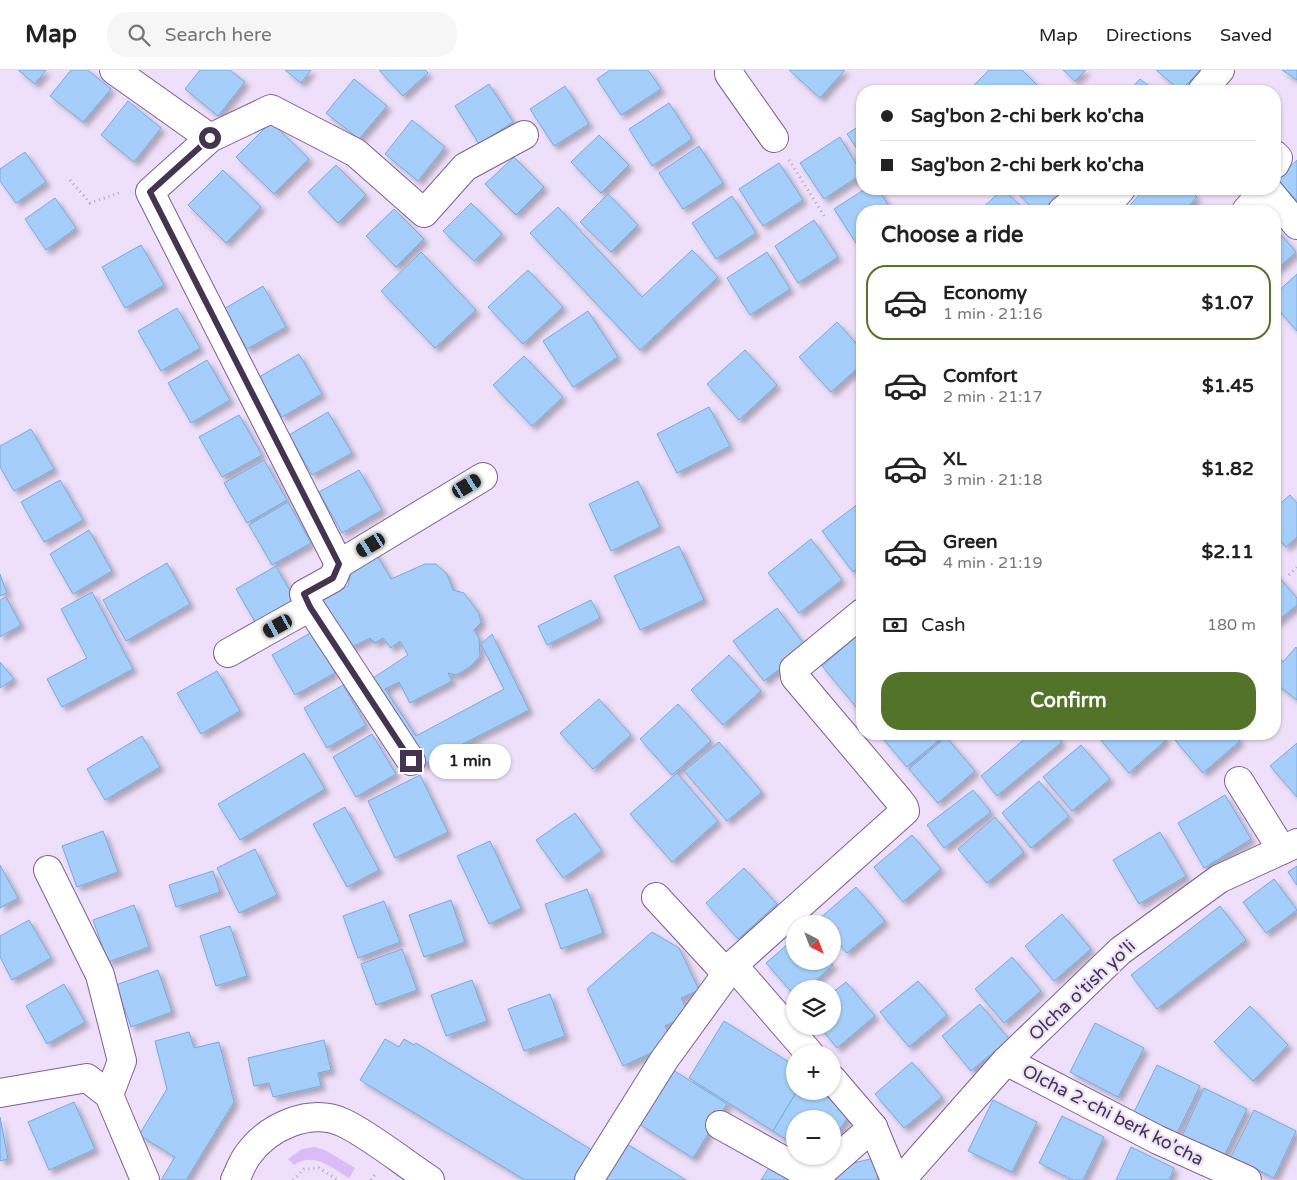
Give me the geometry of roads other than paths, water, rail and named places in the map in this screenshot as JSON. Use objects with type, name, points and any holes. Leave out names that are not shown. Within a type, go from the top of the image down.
[{"type":"street","points":[[114,70],[210,138]]},
{"type":"street","points":[[729,70],[729,74],[774,138]]},
{"type":"street","points":[[339,564],[150,192],[210,138],[271,109],[356,152],[424,213],[465,167],[524,135]]},
{"type":"street","points":[[1107,205],[1116,195]]},
{"type":"street","points":[[1251,205],[1261,195]]},
{"type":"street","points":[[1271,195],[1280,205]]},
{"type":"street","points":[[1069,205],[1079,197],[1088,205]]},
{"type":"street","points":[[1281,206],[1297,225]]},
{"type":"street","points":[[411,761],[310,607],[304,594],[333,578],[339,564],[483,477]]},
{"type":"street","points":[[228,653],[310,607]]},
{"type":"street","points":[[589,1180],[664,1060],[729,969],[905,812],[898,799],[794,677],[794,669],[856,617]]},
{"type":"street","points":[[1239,781],[1290,846]]},
{"type":"street","name":"Olcha o'tish yo'li","points":[[900,1180],[1006,1061],[1120,951],[1218,879],[1290,846]]},
{"type":"street","points":[[48,870],[100,975],[122,1061],[109,1095]]},
{"type":"street","points":[[656,898],[729,969],[801,1045]]},
{"type":"street","name":"Olcha 2-chi berk ko'cha","points":[[1006,1061],[1158,1140],[1246,1180]]},
{"type":"street","points":[[0,1093],[87,1078],[109,1095],[145,1180]]},
{"type":"street","points":[[841,1090],[873,1127],[896,1180]]},
{"type":"street","points":[[235,1180],[247,1156],[275,1129],[293,1121],[316,1118],[344,1123],[430,1180]]},
{"type":"street","points":[[720,1125],[815,1178],[873,1127]]}]
